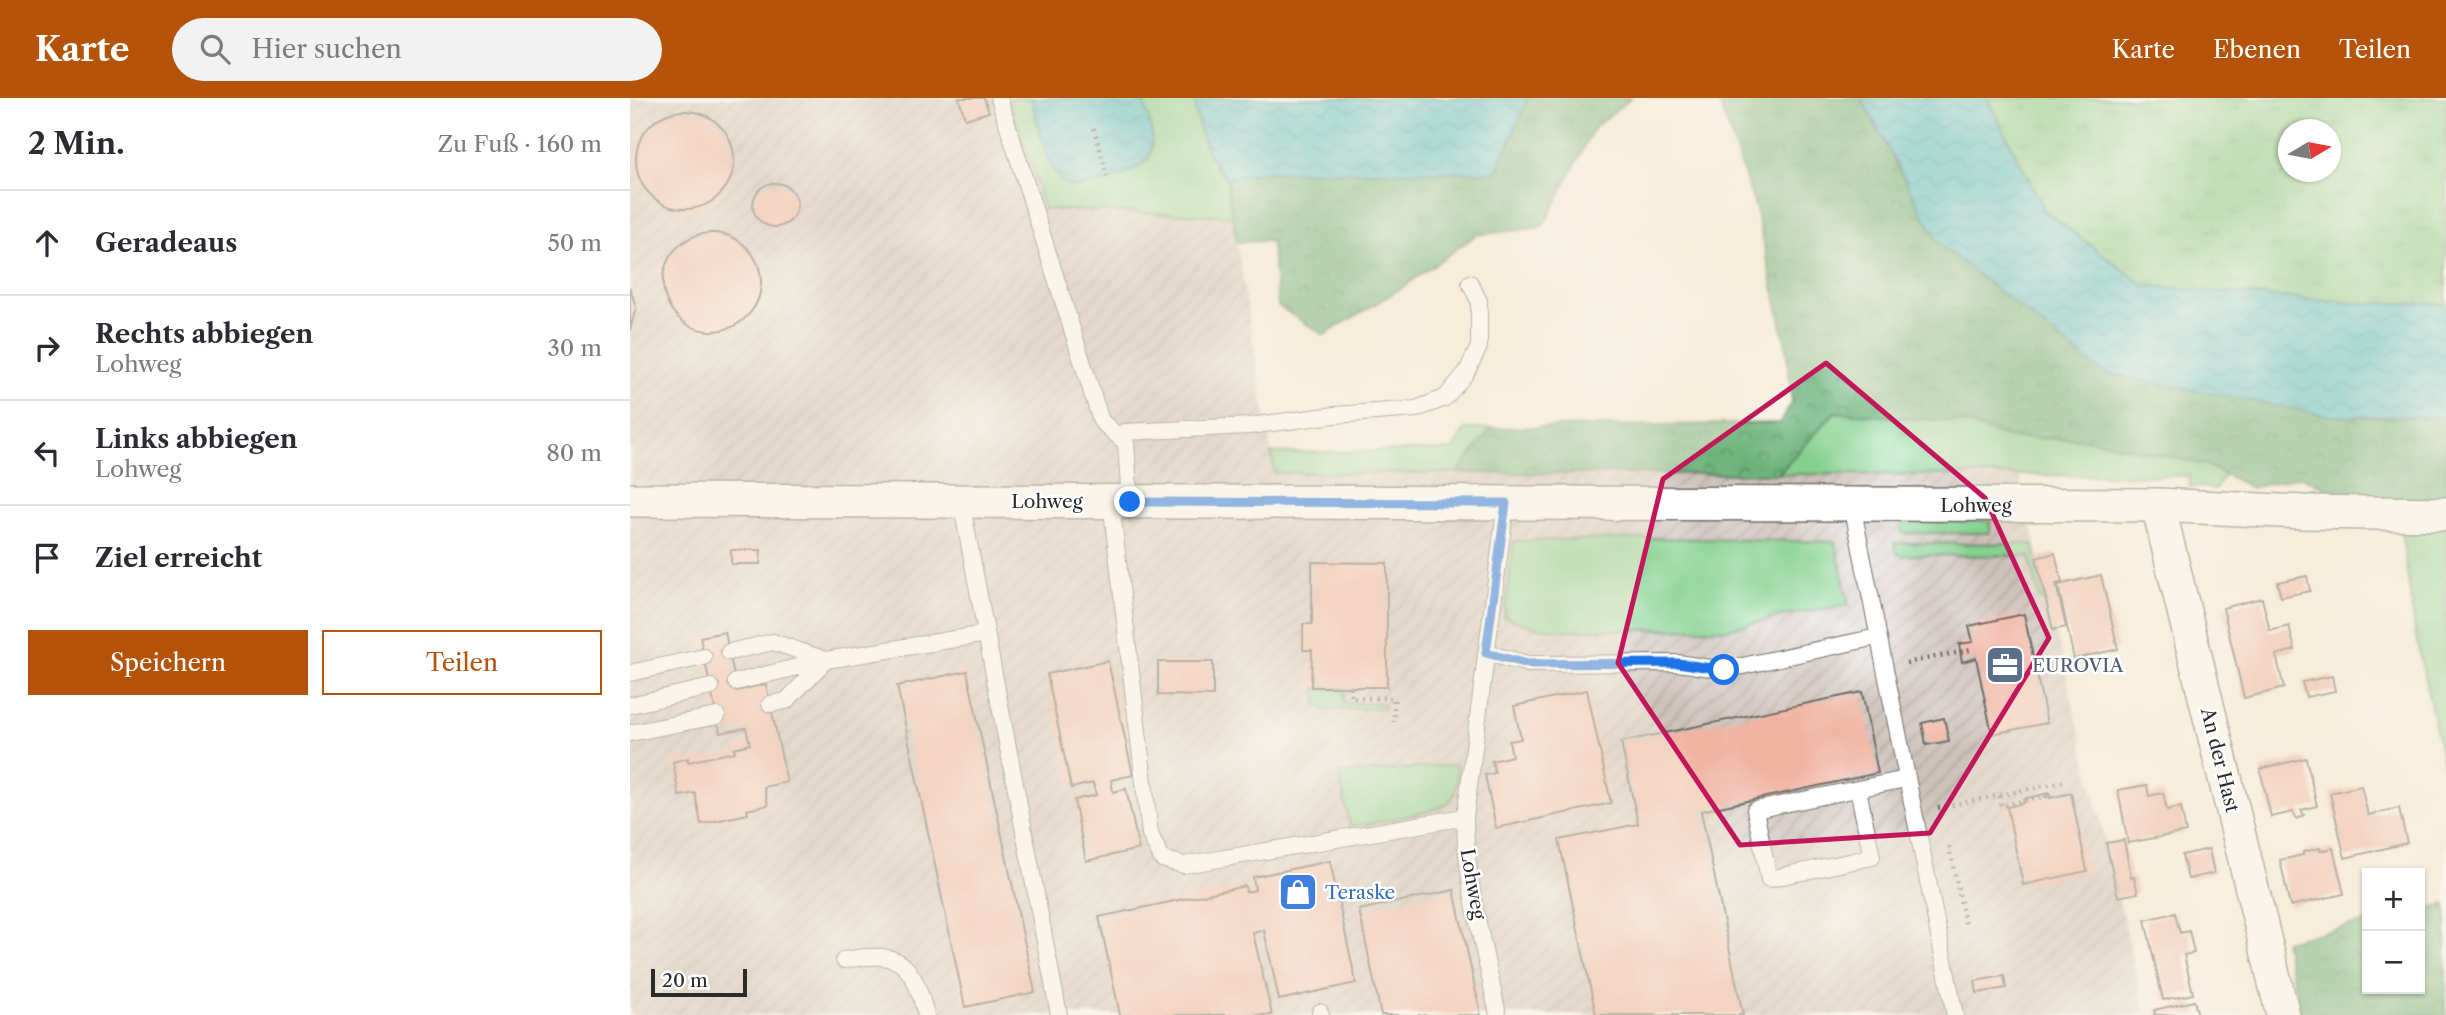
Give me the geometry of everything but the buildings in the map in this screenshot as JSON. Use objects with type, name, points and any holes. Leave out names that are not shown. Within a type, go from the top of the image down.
[{"type":"street","name":"Lohweg","points":[[630,500],[2158,505],[2303,512],[2446,514]]},
{"type":"street","name":"An der Hast","points":[[2158,505],[2283,1015]]},
{"type":"lane","points":[[999,98],[1101,421],[1126,443],[1121,502],[1150,834],[1162,859],[1184,865],[1465,817]]},
{"type":"lane","points":[[1119,437],[1125,432],[1249,426],[1335,415],[1416,409],[1445,398],[1466,373],[1479,348],[1479,301],[1470,283]]},
{"type":"lane","points":[[961,501],[1059,1015]]},
{"type":"lane","name":"Lohweg","points":[[1498,1015],[1470,878],[1465,817],[1506,503]]},
{"type":"lane","points":[[1852,505],[1955,1015]]},
{"type":"lane","points":[[736,682],[826,660],[986,634]]},
{"type":"lane","points":[[1486,653],[1528,664],[1678,663],[1724,670],[1877,637]]},
{"type":"lane","points":[[729,652],[774,642],[826,660]]},
{"type":"lane","points":[[630,673],[704,657]]},
{"type":"lane","points":[[770,704],[786,701],[826,660]]},
{"type":"lane","points":[[630,705],[710,687]]},
{"type":"lane","points":[[630,733],[717,716]]},
{"type":"lane","points":[[1858,789],[1872,857],[1769,879],[1755,810],[1906,779]]},
{"type":"lane","points":[[844,960],[871,955],[894,958],[910,971],[921,994],[926,1015]]},
{"type":"path","points":[[1094,128],[1108,179]]},
{"type":"path","points":[[1883,668],[1970,650]]},
{"type":"path","points":[[1351,687],[1351,698],[1394,698],[1394,723]]},
{"type":"path","points":[[1913,814],[2063,782]]},
{"type":"path","points":[[2000,796],[2001,806],[2046,798]]},
{"type":"path","points":[[1946,835],[1966,928]]},
{"type":"highlighted area","points":[[1826,363],[1985,498],[2049,638],[1930,833],[1740,845],[1618,663],[1663,479]]},
{"type":"shaded area","points":[[630,98],[1194,98],[1216,169],[1226,178],[1275,473],[2011,438],[2146,1015],[630,1015]]},
{"type":"green space","points":[[1008,98],[1031,98],[1048,157],[1069,186],[1150,129],[1143,98],[1194,98],[1216,169],[1226,178],[1232,216],[1043,209],[1034,171]]},
{"type":"green space","points":[[1528,98],[1631,98],[1594,128],[1543,227],[1476,235],[1400,289],[1324,335],[1278,306],[1271,241],[1237,242],[1226,178],[1269,172],[1497,172]]},
{"type":"green space","points":[[1715,98],[1861,98],[1940,245],[2330,416],[2446,417],[2446,503],[2409,503],[2336,493],[2300,476],[2251,488],[2207,465],[2087,439],[2011,438],[1961,422],[1835,412],[1778,474],[1457,473],[1492,428],[1780,423],[1792,401],[1786,346],[1756,209],[1721,107]]},
{"type":"green space","points":[[1987,98],[2446,98],[2446,304],[2354,303],[2145,286],[2045,211]]},
{"type":"green space","points":[[1835,412],[1961,422],[2011,438],[2087,439],[2207,465],[2225,474],[2216,489],[2189,486],[2190,476],[1778,474]]},
{"type":"green space","points":[[1492,428],[1457,473],[1275,473],[1271,453],[1452,450],[1465,429]]},
{"type":"green space","points":[[1902,521],[1990,521],[1990,533],[1902,533]]},
{"type":"green space","points":[[2400,523],[2446,524],[2446,777],[2416,637]]},
{"type":"green space","points":[[1661,538],[1835,542],[1849,605],[1790,614],[1728,629],[1564,630],[1534,627],[1504,617],[1514,541]]},
{"type":"green space","points":[[1894,543],[2033,544],[2046,603],[2040,599],[2029,556],[1898,555]]},
{"type":"green space","points":[[1316,688],[1344,689],[1344,703],[1383,703],[1383,708],[1324,710],[1318,706]]},
{"type":"green space","points":[[1457,765],[1454,794],[1443,806],[1402,817],[1350,826],[1339,774]]},
{"type":"green space","points":[[2446,904],[2446,1015],[2301,1015],[2284,941],[2362,923],[2362,994],[2425,994],[2425,909]]},
{"type":"water","points":[[1031,98],[1143,98],[1152,135],[1149,157],[1136,168],[1112,179],[1087,186],[1069,186],[1055,173],[1051,164]]},
{"type":"water","points":[[1194,98],[1528,98],[1497,172],[1269,172],[1226,178],[1203,141]]},
{"type":"water","points":[[1861,98],[1987,98],[2045,211],[2145,286],[2354,303],[2446,304],[2446,417],[2330,416],[2103,373],[1940,245]]},
{"type":"place","name":"EUROVIA","points":[[2005,665]]},
{"type":"place","name":"Teraske","points":[[1298,892]]},
{"type":"route","points":[[1130,502],[1506,503],[1486,653],[1528,664],[1678,663],[1724,670]]}]
